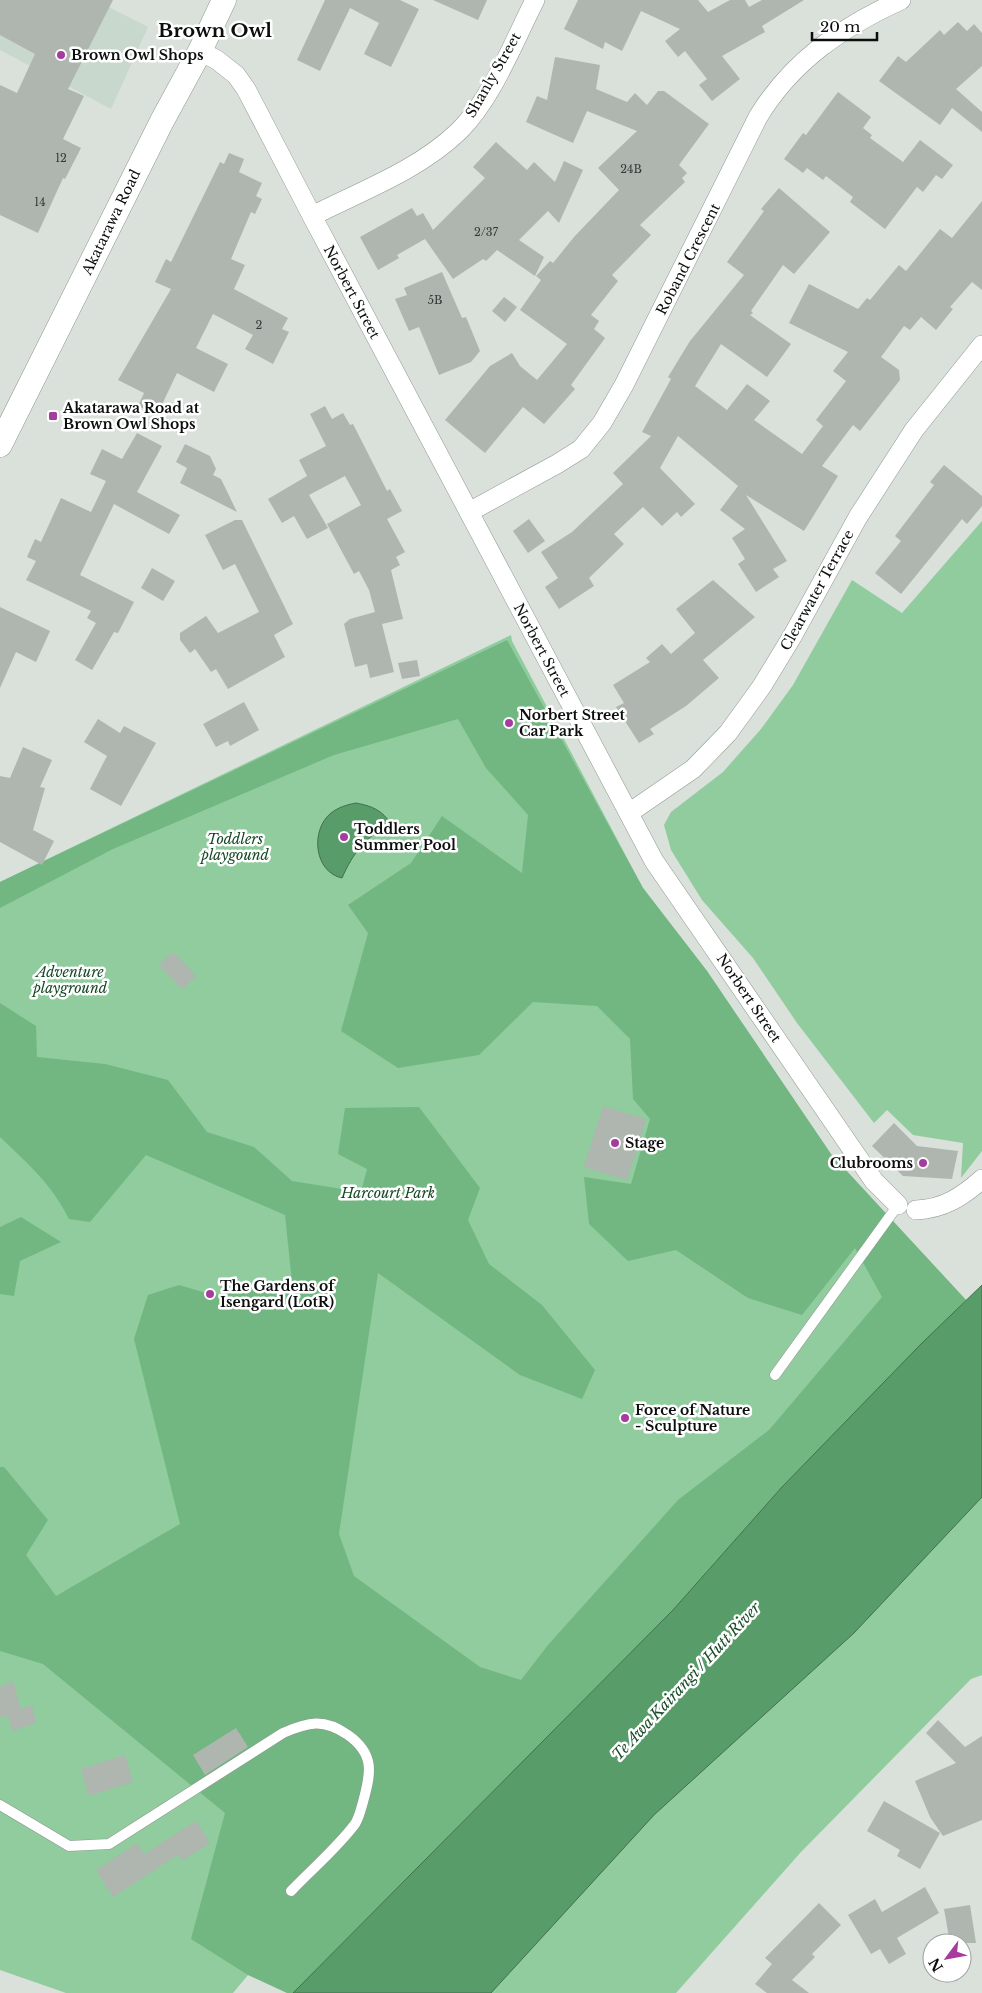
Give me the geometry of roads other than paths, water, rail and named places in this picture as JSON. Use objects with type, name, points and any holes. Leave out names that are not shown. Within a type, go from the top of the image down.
[{"type":"street","name":"Akatarawa Road","points":[[0,445],[224,0]]},
{"type":"street","name":"Shanly Street","points":[[312,216],[418,162],[440,148],[461,129],[482,100],[535,0]]},
{"type":"street","name":"Roband Crescent","points":[[469,512],[581,449],[602,423],[624,386],[758,117],[773,92],[819,47],[835,35],[866,16],[901,0]]},
{"type":"street","name":"Norbert Street","points":[[200,51],[236,75],[246,88],[654,861],[874,1181],[907,1207]]},
{"type":"street","name":"Clearwater Terrace","points":[[630,813],[693,769],[728,733],[762,686],[793,635],[858,517],[914,430],[982,345]]},
{"type":"street","points":[[907,1207],[931,1210],[950,1203],[982,1179]]},
{"type":"lane","points":[[775,1375],[907,1207]]},
{"type":"lane","points":[[0,1805],[69,1846],[109,1844],[283,1733],[305,1723],[326,1723],[360,1743],[370,1761],[369,1782],[357,1822],[291,1891]]},
{"type":"water","name":"Toddlers Summer Pool","points":[[356,803],[376,809],[391,824],[374,834],[361,846],[342,878],[326,868],[318,850],[318,839],[324,820],[331,813],[343,806]]},
{"type":"water","name":"Te Awa Kairangi / Hutt River","points":[[982,1285],[982,1497],[854,1633],[654,1815],[491,1993],[293,1993],[673,1610],[782,1487],[921,1344]]},
{"type":"place","name":"Brown Owl Shops","points":[[61,55]]},
{"type":"place","name":"Akatarawa Road at Brown Owl Shops","points":[[53,416]]},
{"type":"place","name":"Norbert Street Car Park","points":[[509,723]]},
{"type":"place","name":"Toddlers Summer Pool","points":[[344,837]]},
{"type":"place","name":"Stage","points":[[615,1143]]},
{"type":"place","name":"Clubrooms","points":[[923,1163]]},
{"type":"place","name":"The Gardens of Isengard (LotR)","points":[[210,1294]]},
{"type":"place","name":"Force of Nature - Sculpture","points":[[625,1418]]},
{"type":"district","name":"Brown Owl","points":[[215,30]]},
{"type":"park label","name":"Toddlers playgound","points":[[235,848]]},
{"type":"park label","name":"Adventure playground","points":[[70,980]]},
{"type":"park label","name":"Harcourt Park","points":[[388,1193]]}]
